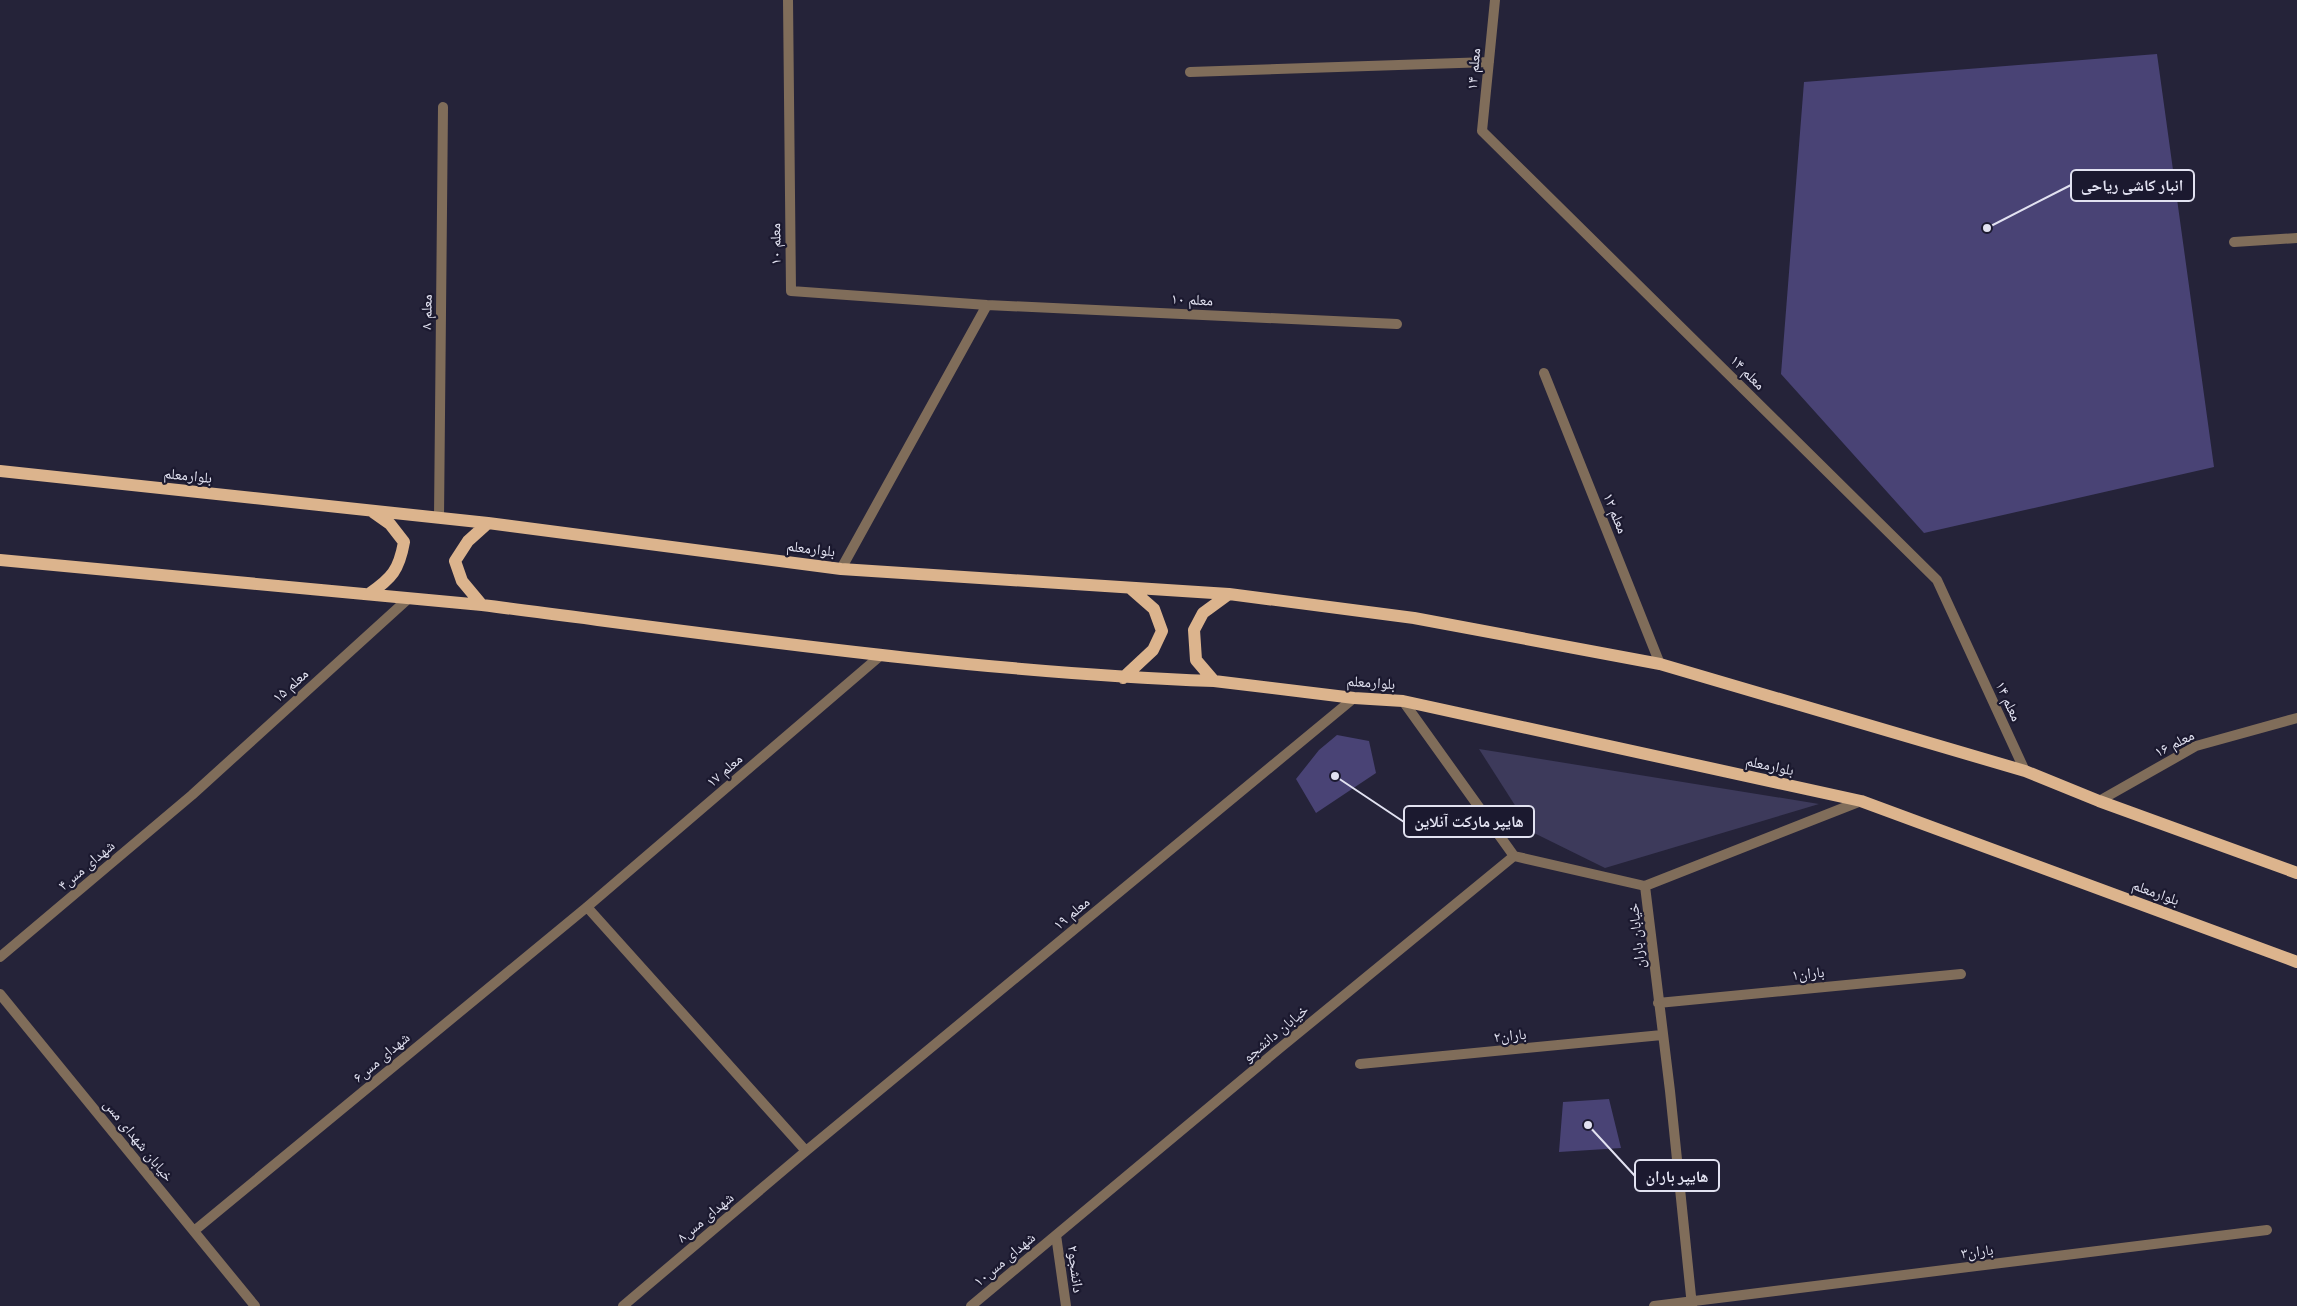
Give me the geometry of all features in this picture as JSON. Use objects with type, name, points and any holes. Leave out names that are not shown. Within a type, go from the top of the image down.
[{"type":"main road","name":"بلوارمعلم","points":[[0,472],[488,523],[841,569],[1229,594],[1414,618],[1660,664],[2025,771],[2099,801],[2297,873]]},
{"type":"main road","points":[[369,594],[389,580],[400,562],[404,542],[390,524],[372,511]]},
{"type":"main road","points":[[482,605],[462,581],[455,561],[468,541],[488,523]]},
{"type":"main road","name":"بلوارمعلم","points":[[0,560],[482,605],[880,656],[1123,678],[1214,681],[1354,698],[1403,701],[1861,801],[2297,962]]},
{"type":"main road","points":[[1123,678],[1153,650],[1162,631],[1154,609],[1130,588]]},
{"type":"main road","points":[[1214,681],[1196,660],[1194,630],[1203,613],[1229,594]]},
{"type":"street","name":"معلم ۱۰","points":[[788,0],[791,291],[986,304],[1397,324]]},
{"type":"street","name":"معلم ۱۴","points":[[1495,0],[1482,131],[1937,580],[2025,771]]},
{"type":"street","points":[[1190,72],[1489,62]]},
{"type":"street","name":"معلم ۸","points":[[440,518],[443,107]]},
{"type":"street","points":[[2234,242],[2297,238]]},
{"type":"street","points":[[841,569],[986,304]]},
{"type":"street","name":"معلم ۱۲","points":[[1544,373],[1660,664]]},
{"type":"street","name":"معلم ۱۵","points":[[192,795],[409,598]]},
{"type":"street","name":"معلم ۱۷","points":[[587,907],[880,656]]},
{"type":"street","name":"معلم ۱۹","points":[[806,1152],[1354,698]]},
{"type":"street","points":[[1403,701],[1514,856]]},
{"type":"street","name":"معلم ۱۶","points":[[2099,801],[2196,746],[2297,718]]},
{"type":"street","name":"شهدای مس۴","points":[[0,957],[192,795]]},
{"type":"street","points":[[1645,886],[1861,801]]},
{"type":"street","name":"خیابان باران","points":[[1514,856],[1645,886],[1670,1091],[1691,1304]]},
{"type":"street","name":"خیابان دانشجو","points":[[1056,1235],[1514,856]]},
{"type":"street","points":[[587,907],[806,1152]]},
{"type":"street","name":"شهدای مس۶","points":[[194,1231],[587,907]]},
{"type":"street","name":"باران۱","points":[[1658,1003],[1961,974]]},
{"type":"street","name":"خیابان شهدای مس","points":[[0,994],[255,1306]]},
{"type":"street","name":"باران۲","points":[[1360,1064],[1662,1034]]},
{"type":"street","name":"شهدای مس۸","points":[[623,1306],[806,1152]]},
{"type":"street","name":"باران۳","points":[[1654,1306],[1691,1304],[2267,1230]]},
{"type":"street","name":"شهدای مس۱۰","points":[[971,1306],[1056,1235]]},
{"type":"street","name":"دانشجو۲","points":[[1056,1235],[1066,1306]]},
{"type":"shaded area","points":[[1479,749],[1819,804],[1605,868],[1532,832]]},
{"type":"building","points":[[2157,54],[2214,467],[1924,533],[1781,374],[1804,82]]},
{"type":"building","points":[[1337,735],[1369,741],[1376,773],[1316,813],[1296,779],[1319,750]]},
{"type":"building","points":[[1609,1099],[1621,1148],[1559,1152],[1563,1102]]},
{"type":"place","name":"انبار کاشی ریاحی","points":[[1987,228]]},
{"type":"place","name":"هایپر مارکت آنلاین","points":[[1335,776]]},
{"type":"place","name":"هایپر باران","points":[[1588,1125]]}]
